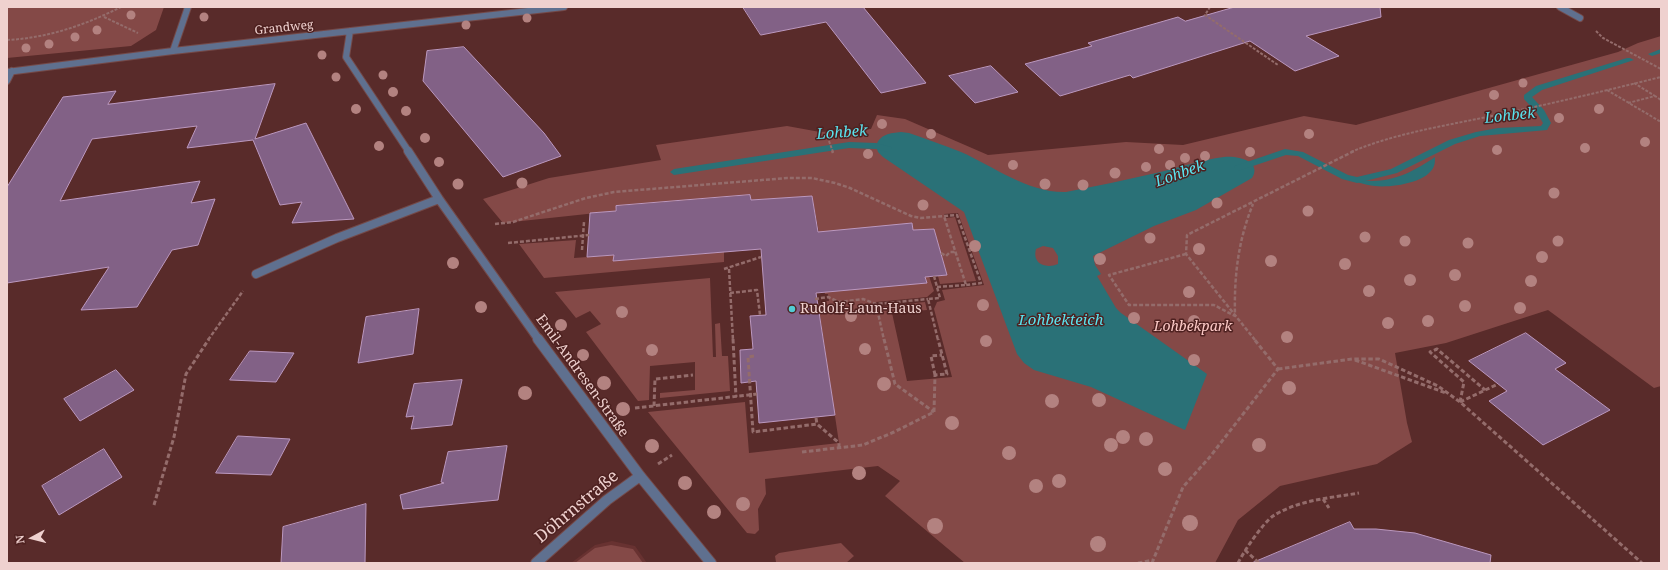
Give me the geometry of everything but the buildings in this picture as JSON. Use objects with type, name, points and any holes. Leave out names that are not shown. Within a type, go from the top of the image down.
[{"type":"street","points":[[173,51],[188,7]]},
{"type":"street","name":"Grandweg","points":[[10,71],[564,7]]},
{"type":"street","points":[[1560,7],[1580,18]]},
{"type":"street","name":"Emil-Andresen-Straße","points":[[350,32],[346,57],[439,199],[510,300],[640,476],[711,563]]},
{"type":"street","points":[[7,81],[10,71]]},
{"type":"street","points":[[256,274],[337,238],[439,199]]},
{"type":"street","name":"Döhrnstraße","points":[[536,563],[607,500],[640,476]]},
{"type":"path","points":[[7,40],[43,36],[75,27],[104,16],[121,7]]},
{"type":"path","points":[[1210,7],[1205,15],[1278,65]]},
{"type":"path","points":[[1580,18],[1603,38],[1661,69]]},
{"type":"path","points":[[1278,369],[1186,254],[1187,235],[1253,203],[1332,161],[1366,146],[1426,130],[1526,109],[1661,77]]},
{"type":"path","points":[[1634,83],[1661,100]]},
{"type":"path","points":[[1606,90],[1661,122]]},
{"type":"path","points":[[1627,103],[1655,96]]},
{"type":"path","points":[[829,141],[832,153]]},
{"type":"path","points":[[495,224],[513,222],[586,198],[614,192],[787,178],[812,178],[850,188],[911,216],[921,218],[957,215],[981,283],[937,287]]},
{"type":"path","points":[[1235,316],[1235,265],[1245,222],[1253,203]]},
{"type":"path","points":[[944,216],[966,285]]},
{"type":"path","points":[[582,250],[584,222]]},
{"type":"path","points":[[508,243],[583,237],[589,235]]},
{"type":"path","points":[[941,253],[943,256],[946,256],[950,252],[956,252]]},
{"type":"path","points":[[1186,254],[1109,275],[1129,305],[1214,305],[1235,316]]},
{"type":"path","points":[[724,269],[729,269],[761,257]]},
{"type":"path","points":[[729,269],[736,397]]},
{"type":"path","points":[[154,505],[174,437],[186,374],[219,323],[256,274]]},
{"type":"path","points":[[815,299],[828,297],[839,302],[863,299],[876,304],[940,298],[934,276]]},
{"type":"path","points":[[730,292],[757,290],[760,315]]},
{"type":"path","points":[[928,299],[932,324],[947,374],[936,375]]},
{"type":"path","points":[[876,304],[895,384],[905,392],[920,400],[934,412]]},
{"type":"path","points":[[1460,402],[1464,382],[1430,352],[1437,349],[1484,390]]},
{"type":"path","points":[[934,412],[936,375],[931,356],[942,355]]},
{"type":"path","points":[[754,356],[748,357],[753,432],[817,424]]},
{"type":"path","points":[[1352,359],[1450,395]]},
{"type":"path","points":[[1138,563],[1152,562],[1183,487],[1209,458],[1278,369],[1352,359],[1379,359],[1438,386],[1460,402],[1642,563]]},
{"type":"path","points":[[654,406],[655,379],[693,375]]},
{"type":"path","points":[[1460,402],[1498,384]]},
{"type":"path","points":[[635,408],[757,394]]},
{"type":"path","points":[[802,452],[863,445],[873,442],[934,412]]},
{"type":"path","points":[[816,418],[817,424],[839,443],[840,447]]},
{"type":"path","points":[[1238,563],[1245,549],[1272,517],[1297,505],[1359,493]]},
{"type":"path","points":[[1323,499],[1329,508]]},
{"type":"path","points":[[1245,549],[1259,563]]},
{"type":"shaded area","points":[[612,541],[635,546],[647,563],[571,563],[595,545]]},
{"type":"green space","points":[[7,7],[164,7],[156,30],[131,46],[7,58]]},
{"type":"green space","name":"Lohbekpark","points":[[1661,36],[1661,386],[1654,388],[1548,310],[1446,343],[1395,353],[1407,423],[1412,442],[1377,464],[1280,486],[1238,520],[1215,563],[965,563],[885,496],[900,481],[878,466],[765,479],[766,494],[758,509],[759,530],[755,534],[747,533],[648,412],[745,402],[749,453],[839,443],[819,309],[827,308],[826,301],[829,301],[828,294],[825,294],[823,286],[927,283],[925,277],[929,276],[934,291],[927,297],[876,302],[877,307],[925,302],[927,310],[892,313],[907,381],[952,377],[934,309],[937,302],[945,300],[942,290],[984,285],[958,213],[944,214],[946,218],[955,217],[976,281],[940,284],[938,276],[947,275],[934,229],[913,230],[912,223],[820,238],[812,196],[751,200],[750,195],[616,206],[615,211],[503,223],[483,199],[549,178],[661,160],[656,145],[787,126],[820,132],[871,129],[877,115],[905,119],[988,155],[1126,142],[1183,145],[1304,116],[1356,125],[1618,52],[1638,43]]},
{"type":"green space","points":[[576,240],[574,258],[614,255],[614,261],[724,252],[724,262],[544,278],[519,244]]},
{"type":"green space","points":[[710,278],[713,357],[716,357],[715,324],[720,323],[722,356],[728,356],[730,391],[660,398],[660,393],[695,390],[695,362],[650,366],[649,400],[638,401],[586,332],[601,324],[590,311],[576,318],[555,292]]},
{"type":"green space","points":[[841,543],[854,556],[846,563],[776,562],[775,556],[779,553]]},
{"type":"green space","points":[[611,545],[633,549],[643,563],[575,563],[595,548]]},
{"type":"water","name":"Lohbekteich","points":[[901,132],[909,133],[961,152],[1025,184],[1052,191],[1066,192],[1134,178],[1215,158],[1235,157],[1247,160],[1251,163],[1254,167],[1252,178],[1196,210],[1154,226],[1093,256],[1095,265],[1101,274],[1097,276],[1116,308],[1207,374],[1185,430],[1091,387],[1034,370],[1024,363],[1017,354],[964,212],[883,157],[878,152],[876,146],[880,139],[889,134]],"holes":[[[1043,246],[1053,248],[1058,256],[1058,264],[1049,266],[1038,262],[1035,254],[1036,249]]]},
{"type":"water","points":[[1435,157],[1434,165],[1430,172],[1424,177],[1399,185],[1375,186],[1363,184],[1345,177],[1369,181],[1381,181],[1405,174]]},
{"type":"waterway","name":"Lohbek","points":[[1652,54],[1661,51]]},
{"type":"waterway","name":"Lohbek","points":[[1238,168],[1285,152],[1300,154],[1345,177],[1357,180],[1394,171],[1452,142],[1479,134],[1498,131],[1544,128],[1547,123],[1541,112],[1527,97],[1539,88],[1630,60]]},
{"type":"waterway","name":"Lohbek","points":[[674,172],[849,145],[876,146],[888,149]]},
{"type":"place","name":"Rudolf-Laun-Haus","points":[[792,309]]}]
